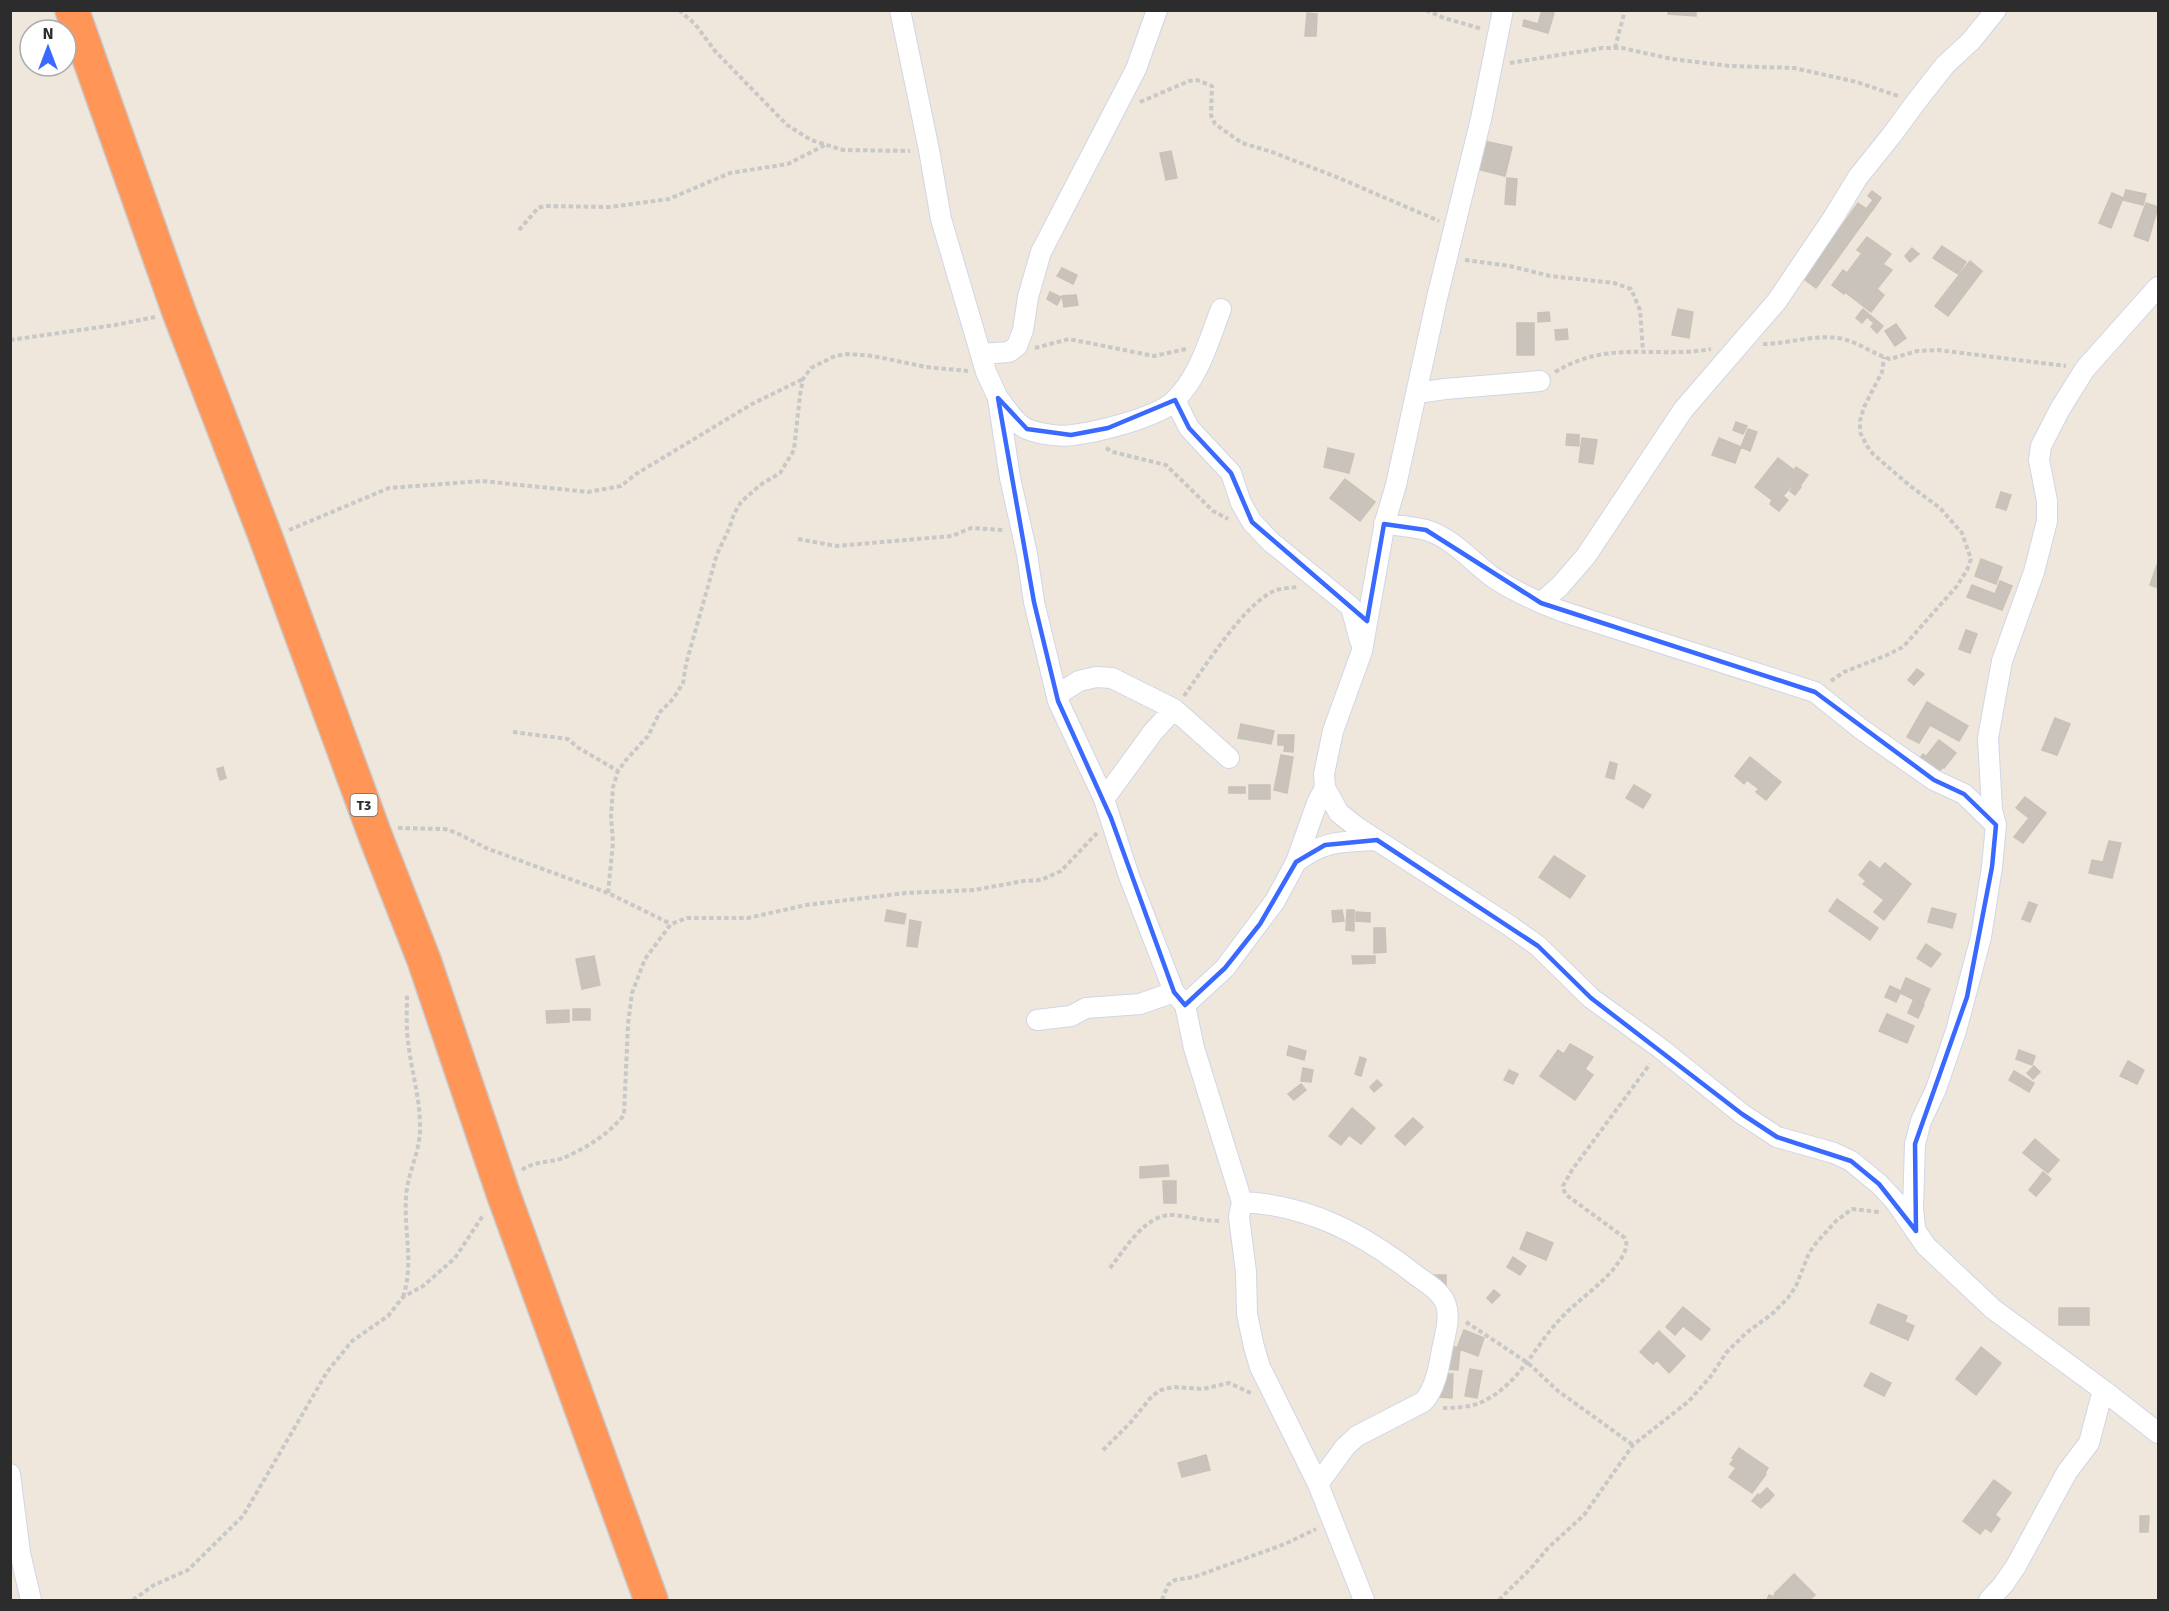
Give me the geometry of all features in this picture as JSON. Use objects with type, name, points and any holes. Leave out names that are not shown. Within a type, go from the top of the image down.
[{"type":"highway","name":"T3","points":[[72,10],[179,312],[424,960],[503,1193],[651,1600]]},
{"type":"street","points":[[900,10],[941,219],[955,272],[984,363],[998,398],[1010,478],[1034,602],[1057,695],[1104,799],[1129,876],[1179,998],[1240,1210],[1246,1272],[1247,1314],[1260,1367],[1318,1484],[1364,1600]]},
{"type":"street","points":[[984,363],[1017,346],[1023,330],[1028,297],[1041,252],[1136,69],[1157,10]]},
{"type":"street","points":[[1503,10],[1396,485],[1384,524],[1362,651],[1333,731],[1324,774],[1325,788],[1339,813],[1538,946],[1591,998],[1660,1048],[1733,1108],[1777,1137],[1851,1161],[1879,1184],[1926,1246],[1993,1309],[2158,1433]]},
{"type":"street","points":[[1541,603],[1580,564],[1683,410],[1777,301],[1858,177],[1945,65],[1971,41],[1996,10]]},
{"type":"street","points":[[1910,1223],[1913,1209],[1915,1144],[1921,1121],[1936,1089],[1956,1031],[1981,937],[1996,825],[1992,810],[1988,738],[2002,661],[2034,572],[2047,521],[2047,501],[2039,460],[2041,446],[2060,409],[2085,369],[2158,287]]},
{"type":"street","points":[[998,398],[1014,418],[1027,429],[1071,435],[1108,428],[1159,411],[1175,400],[1196,372],[1221,309]]},
{"type":"street","points":[[1417,393],[1540,381]]},
{"type":"street","points":[[1175,400],[1189,428],[1231,473],[1241,503],[1252,522],[1271,542],[1351,607],[1362,651]]},
{"type":"street","points":[[1384,524],[1426,530],[1437,535],[1450,542],[1494,577],[1541,603],[1815,692],[1861,729],[1934,780],[1964,794],[1996,825]]},
{"type":"street","points":[[1057,695],[1079,681],[1096,677],[1112,678],[1174,709],[1229,758]]},
{"type":"street","points":[[1104,799],[1174,709]]},
{"type":"street","points":[[1037,1020],[1071,1016],[1086,1008],[1179,998],[1225,968],[1275,901],[1296,862],[1317,803],[1325,788]]},
{"type":"street","points":[[1296,862],[1311,850],[1325,845],[1377,840]]},
{"type":"street","points":[[1240,1210],[1270,1206],[1326,1219],[1347,1228],[1405,1266],[1438,1293],[1446,1303],[1447,1316],[1439,1364],[1428,1396],[1423,1402],[1358,1436],[1345,1447],[1318,1484]]},
{"type":"street","points":[[1989,1600],[2016,1566],[2067,1472],[2089,1443],[2103,1390]]},
{"type":"street","points":[[10,1474],[20,1553],[31,1600]]},
{"type":"path","points":[[679,10],[695,24],[715,51],[787,125],[811,140],[843,150],[899,152],[929,150]]},
{"type":"path","points":[[1426,10],[1444,18],[1498,34]]},
{"type":"path","points":[[1614,48],[1625,10]]},
{"type":"path","points":[[1492,65],[1614,48],[1672,59],[1730,66],[1794,68],[1857,82],[1916,102]]},
{"type":"path","points":[[1114,112],[1189,81],[1197,80],[1212,86],[1211,115],[1215,124],[1242,143],[1329,174],[1455,228]]},
{"type":"path","points":[[519,230],[538,207],[610,207],[669,199],[730,173],[788,164],[825,145]]},
{"type":"path","points":[[1447,257],[1510,266],[1550,276],[1614,284],[1631,289],[1640,310],[1643,351]]},
{"type":"path","points":[[10,340],[115,325],[179,312]]},
{"type":"path","points":[[1540,381],[1585,357],[1617,352],[1690,353],[1741,344],[1779,344],[1826,337],[1860,345],[1890,359],[1917,351],[1938,350],[2085,369]]},
{"type":"path","points":[[1009,352],[1026,351],[1069,339],[1154,356],[1207,344]]},
{"type":"path","points":[[608,893],[613,843],[611,816],[613,787],[618,771],[648,736],[660,712],[673,699],[683,683],[686,664],[717,554],[734,514],[741,502],[760,485],[780,472],[794,450],[803,379],[811,368],[823,360],[848,354],[873,356],[926,367],[984,363]]},
{"type":"path","points":[[1815,692],[1844,672],[1903,647],[1957,586],[1971,559],[1962,532],[1940,508],[1873,454],[1860,432],[1864,407],[1882,372],[1884,357]]},
{"type":"path","points":[[266,538],[389,488],[482,481],[588,492],[611,489],[621,486],[636,474],[752,404],[803,379]]},
{"type":"path","points":[[1091,431],[1101,446],[1113,452],[1166,465],[1213,511],[1232,521]]},
{"type":"path","points":[[798,539],[836,546],[952,536],[971,528],[1022,531]]},
{"type":"path","points":[[1174,709],[1244,614],[1262,598],[1276,590],[1323,583]]},
{"type":"path","points":[[513,732],[568,739],[577,747],[618,771]]},
{"type":"path","points":[[403,1297],[423,1286],[455,1258],[483,1214],[526,1167],[562,1158],[582,1148],[615,1126],[624,1115],[628,1024],[632,993],[645,959],[671,924],[687,918],[748,918],[806,905],[906,893],[974,890],[1041,880],[1060,871],[1111,818]]},
{"type":"path","name":"T3","points":[[375,835],[398,828],[445,829],[486,848],[608,893],[671,924]]},
{"type":"path","points":[[133,1600],[154,1585],[188,1570],[243,1516],[327,1372],[352,1341],[388,1316],[403,1297],[409,1269],[406,1196],[408,1176],[419,1143],[421,1129],[420,1102],[408,1039],[407,990],[424,960]]},
{"type":"path","points":[[1423,1402],[1439,1408],[1454,1408],[1483,1402],[1515,1378],[1563,1315],[1607,1276],[1625,1253],[1627,1242],[1625,1238],[1565,1194],[1563,1186],[1572,1170],[1632,1091],[1660,1048]]},
{"type":"path","points":[[1499,1600],[1548,1548],[1584,1515],[1633,1444],[1689,1401],[1711,1376],[1726,1353],[1788,1298],[1796,1287],[1809,1253],[1825,1232],[1841,1217],[1852,1209],[1860,1209],[1910,1223]]},
{"type":"path","points":[[1110,1268],[1145,1226],[1156,1217],[1176,1215],[1203,1221],[1220,1221],[1240,1210]]},
{"type":"path","points":[[1446,1303],[1463,1320],[1528,1363],[1558,1391],[1633,1444]]},
{"type":"path","points":[[1103,1450],[1131,1422],[1152,1396],[1161,1390],[1173,1387],[1203,1389],[1229,1383],[1253,1394],[1272,1391]]},
{"type":"path","points":[[1162,1600],[1168,1585],[1175,1580],[1194,1577],[1285,1544],[1331,1518]]},
{"type":"highlighted area","points":[[998,398],[1027,429],[1071,435],[1108,428],[1175,400],[1189,428],[1231,473],[1252,522],[1367,621],[1384,524],[1426,530],[1541,603],[1815,692],[1934,780],[1964,794],[1996,825],[1992,867],[1967,997],[1915,1144],[1916,1231],[1879,1184],[1851,1161],[1777,1137],[1742,1114],[1591,998],[1538,946],[1377,840],[1325,845],[1296,862],[1260,924],[1225,968],[1185,1005],[1174,992],[1111,818],[1058,701],[1034,602]]},
{"type":"building","points":[[1542,10],[1554,13],[1548,33],[1523,26],[1524,20],[1538,24]]},
{"type":"building","points":[[1669,10],[1696,10],[1696,16],[1668,14]]},
{"type":"building","points":[[1307,13],[1317,14],[1316,36],[1305,36]]},
{"type":"building","points":[[1484,141],[1512,147],[1505,176],[1477,169]]},
{"type":"building","points":[[1171,151],[1177,178],[1166,180],[1160,153]]},
{"type":"building","points":[[1507,178],[1517,179],[1515,205],[1505,204]]},
{"type":"building","points":[[2126,190],[2146,194],[2143,205],[2123,200]]},
{"type":"building","points":[[1872,191],[1881,198],[1872,211],[1867,208],[1873,200],[1868,196]]},
{"type":"building","points":[[2112,193],[2123,198],[2111,228],[2099,223]]},
{"type":"building","points":[[1858,203],[1871,212],[1816,288],[1804,279]]},
{"type":"building","points":[[2146,203],[2158,207],[2148,241],[2134,236]]},
{"type":"building","points":[[1867,237],[1891,254],[1883,264],[1892,270],[1877,289],[1884,295],[1871,312],[1832,285],[1843,270],[1847,273],[1862,253],[1857,250]]},
{"type":"building","points":[[1942,246],[1966,262],[1958,274],[1933,258]]},
{"type":"building","points":[[1912,248],[1919,254],[1910,262],[1905,256]]},
{"type":"building","points":[[1970,261],[1982,271],[1948,316],[1935,306]]},
{"type":"building","points":[[1062,268],[1077,275],[1073,284],[1057,276]]},
{"type":"building","points":[[1050,292],[1061,297],[1057,305],[1047,299]]},
{"type":"building","points":[[1076,295],[1078,305],[1064,307],[1062,296]]},
{"type":"building","points":[[1678,309],[1693,312],[1689,338],[1672,335]]},
{"type":"building","points":[[1863,309],[1883,326],[1877,333],[1871,327],[1874,323],[1867,317],[1862,323],[1856,318]]},
{"type":"building","points":[[1549,312],[1550,321],[1538,322],[1538,313]]},
{"type":"building","points":[[1517,323],[1534,323],[1534,355],[1517,355]]},
{"type":"building","points":[[1896,324],[1906,338],[1895,346],[1885,331]]},
{"type":"building","points":[[1567,329],[1568,339],[1556,340],[1555,330]]},
{"type":"building","points":[[1736,422],[1747,426],[1743,434],[1733,430]]},
{"type":"building","points":[[1748,429],[1757,432],[1750,451],[1741,447]]},
{"type":"building","points":[[1567,434],[1579,435],[1579,446],[1566,445]]},
{"type":"building","points":[[1582,438],[1597,440],[1593,464],[1579,462]]},
{"type":"building","points":[[1719,438],[1741,447],[1735,463],[1712,455]]},
{"type":"building","points":[[1328,448],[1354,454],[1349,473],[1324,467]]},
{"type":"building","points":[[1778,458],[1794,470],[1796,467],[1808,475],[1800,486],[1795,482],[1783,496],[1788,500],[1779,511],[1770,504],[1772,500],[1755,487]]},
{"type":"building","points":[[1345,479],[1375,502],[1360,521],[1330,498]]},
{"type":"building","points":[[1796,483],[1801,487],[1795,495],[1790,491]]},
{"type":"building","points":[[2001,492],[2011,495],[2006,510],[1996,507]]},
{"type":"building","points":[[1981,559],[2002,567],[1996,584],[1975,576]]},
{"type":"building","points":[[2158,562],[2158,588],[2150,585]]},
{"type":"building","points":[[2000,581],[2012,586],[2002,610],[1967,597],[1972,585],[1995,594]]},
{"type":"building","points":[[1966,630],[1977,634],[1970,653],[1959,649]]},
{"type":"building","points":[[1917,669],[1924,674],[1914,685],[1908,680]]},
{"type":"building","points":[[1927,702],[1968,726],[1959,741],[1930,725],[1919,743],[1907,737]]},
{"type":"building","points":[[2055,718],[2070,724],[2057,755],[2042,750]]},
{"type":"building","points":[[1241,724],[1274,731],[1271,744],[1238,738]]},
{"type":"building","points":[[1278,735],[1294,735],[1293,752],[1284,751],[1285,745],[1278,745]]},
{"type":"building","points":[[1939,740],[1956,753],[1944,768],[1927,755]]},
{"type":"building","points":[[1923,754],[1942,768],[1937,774],[1918,761]]},
{"type":"building","points":[[1281,755],[1293,757],[1287,793],[1274,790]]},
{"type":"building","points":[[1750,757],[1781,782],[1766,800],[1756,792],[1759,789],[1747,780],[1744,784],[1735,776]]},
{"type":"building","points":[[1610,762],[1617,764],[1614,779],[1606,777]]},
{"type":"building","points":[[223,767],[226,778],[220,780],[217,769]]},
{"type":"building","points":[[1249,785],[1270,785],[1270,799],[1249,799]]},
{"type":"building","points":[[1634,785],[1651,795],[1643,808],[1626,798]]},
{"type":"building","points":[[1229,787],[1245,787],[1245,793],[1229,793]]},
{"type":"building","points":[[2025,797],[2046,813],[2023,843],[2014,837],[2029,818],[2016,808]]},
{"type":"building","points":[[2109,841],[2121,843],[2112,878],[2089,873],[2092,860],[2103,862]]},
{"type":"building","points":[[1554,856],[1585,876],[1570,898],[1539,877]]},
{"type":"building","points":[[1870,861],[1880,869],[1885,863],[1911,884],[1884,920],[1874,912],[1884,900],[1863,884],[1866,881],[1859,875]]},
{"type":"building","points":[[1837,899],[1878,928],[1870,940],[1829,911]]},
{"type":"building","points":[[2029,902],[2037,905],[2030,922],[2022,919]]},
{"type":"building","points":[[1932,908],[1956,914],[1952,928],[1928,922]]},
{"type":"building","points":[[887,910],[906,914],[904,924],[885,921]]},
{"type":"building","points":[[1342,910],[1344,921],[1333,922],[1332,911]]},
{"type":"building","points":[[1347,910],[1354,910],[1354,931],[1346,930]]},
{"type":"building","points":[[1356,912],[1370,913],[1370,922],[1356,921]]},
{"type":"building","points":[[910,920],[921,922],[917,947],[907,946]]},
{"type":"building","points":[[1374,928],[1385,928],[1386,952],[1374,953]]},
{"type":"building","points":[[1926,944],[1941,954],[1931,967],[1917,958]]},
{"type":"building","points":[[594,956],[600,985],[582,989],[576,959]]},
{"type":"building","points":[[1352,956],[1375,956],[1375,963],[1353,964]]},
{"type":"building","points":[[1906,978],[1930,989],[1923,1004],[1900,993]]},
{"type":"building","points":[[1890,986],[1901,991],[1896,1002],[1885,997]]},
{"type":"building","points":[[1913,1001],[1924,1005],[1918,1018],[1908,1013]]},
{"type":"building","points":[[573,1009],[590,1009],[590,1020],[573,1020]]},
{"type":"building","points":[[569,1010],[569,1022],[547,1023],[546,1011]]},
{"type":"building","points":[[1887,1014],[1914,1026],[1907,1043],[1879,1031]]},
{"type":"building","points":[[1570,1044],[1593,1057],[1585,1069],[1593,1075],[1575,1100],[1540,1076],[1558,1050],[1564,1054]]},
{"type":"building","points":[[1289,1046],[1306,1051],[1304,1060],[1287,1055]]},
{"type":"building","points":[[2019,1050],[2035,1056],[2032,1065],[2016,1059]]},
{"type":"building","points":[[1360,1057],[1366,1059],[1361,1076],[1355,1074]]},
{"type":"building","points":[[2128,1061],[2144,1070],[2137,1084],[2120,1076]]},
{"type":"building","points":[[2034,1066],[2040,1072],[2033,1079],[2027,1073]]},
{"type":"building","points":[[1303,1068],[1313,1070],[1311,1082],[1301,1081]]},
{"type":"building","points":[[1509,1070],[1518,1074],[1513,1084],[1504,1080]]},
{"type":"building","points":[[2014,1071],[2034,1083],[2029,1092],[2009,1080]]},
{"type":"building","points":[[1377,1080],[1382,1085],[1374,1092],[1370,1087]]},
{"type":"building","points":[[1301,1084],[1306,1090],[1294,1100],[1288,1094]]},
{"type":"building","points":[[1352,1108],[1375,1128],[1361,1144],[1349,1135],[1341,1145],[1329,1136]]},
{"type":"building","points":[[1413,1118],[1423,1127],[1405,1145],[1395,1136]]},
{"type":"building","points":[[2035,1139],[2059,1160],[2048,1173],[2023,1153]]},
{"type":"building","points":[[1168,1165],[1169,1176],[1140,1178],[1140,1167]]},
{"type":"building","points":[[2043,1172],[2051,1179],[2036,1196],[2029,1190]]},
{"type":"building","points":[[1163,1181],[1176,1181],[1176,1203],[1164,1203]]},
{"type":"building","points":[[1527,1232],[1553,1243],[1546,1260],[1520,1249]]},
{"type":"building","points":[[1513,1257],[1526,1266],[1520,1275],[1507,1267]]},
{"type":"building","points":[[1432,1275],[1446,1275],[1446,1286],[1432,1285]]},
{"type":"building","points":[[1494,1290],[1500,1295],[1492,1303],[1487,1298]]},
{"type":"building","points":[[1878,1304],[1907,1316],[1905,1322],[1914,1326],[1908,1340],[1870,1323]]},
{"type":"building","points":[[1683,1307],[1710,1329],[1701,1340],[1683,1326],[1675,1335],[1666,1327]]},
{"type":"building","points":[[2059,1308],[2089,1308],[2089,1325],[2059,1325]]},
{"type":"building","points":[[1464,1330],[1484,1338],[1478,1356],[1457,1348]]},
{"type":"building","points":[[1659,1331],[1685,1356],[1669,1373],[1657,1360],[1653,1364],[1640,1352]]},
{"type":"building","points":[[1448,1346],[1460,1348],[1458,1370],[1446,1369]]},
{"type":"building","points":[[1981,1347],[2001,1363],[1976,1395],[1956,1379]]},
{"type":"building","points":[[1470,1369],[1482,1371],[1477,1398],[1465,1396]]},
{"type":"building","points":[[1871,1373],[1891,1383],[1884,1396],[1864,1386]]},
{"type":"building","points":[[1440,1374],[1453,1374],[1452,1398],[1440,1397]]},
{"type":"building","points":[[1739,1448],[1768,1468],[1752,1493],[1729,1477],[1736,1468],[1730,1464]]},
{"type":"building","points":[[1206,1455],[1210,1470],[1182,1477],[1178,1463]]},
{"type":"building","points":[[1994,1480],[2011,1493],[1995,1515],[2000,1519],[1991,1532],[1985,1528],[1980,1534],[1963,1521]]},
{"type":"building","points":[[1767,1488],[1774,1495],[1768,1502],[1760,1495]]},
{"type":"building","points":[[1758,1494],[1767,1502],[1761,1508],[1752,1501]]},
{"type":"building","points":[[2140,1516],[2149,1516],[2148,1532],[2140,1532]]},
{"type":"building","points":[[1794,1574],[1815,1595],[1809,1600],[1785,1600],[1776,1592]]},
{"type":"building","points":[[1775,1593],[1783,1596],[1781,1600],[1767,1600],[1769,1595],[1774,1597]]}]
